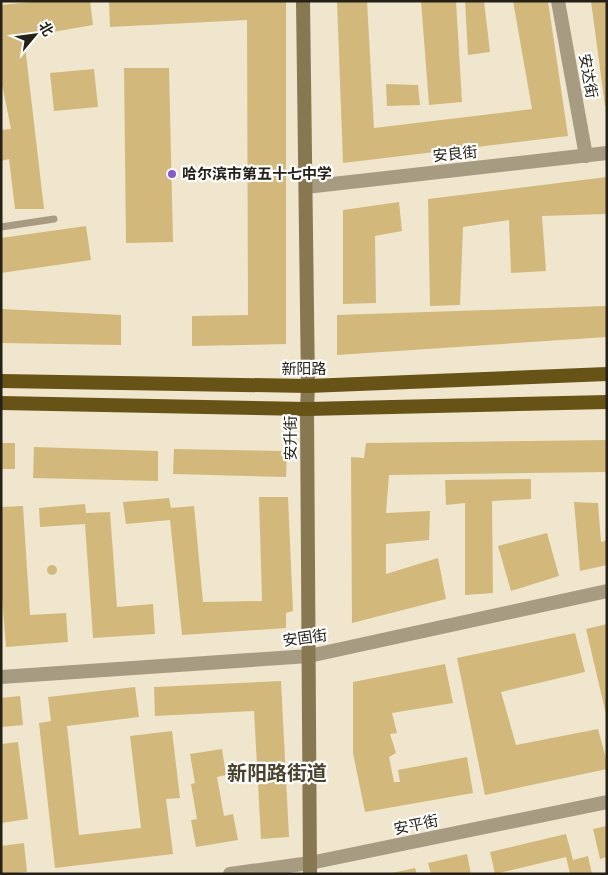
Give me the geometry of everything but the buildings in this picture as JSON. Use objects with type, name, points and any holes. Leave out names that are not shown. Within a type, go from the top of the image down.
[{"type":"highway","name":"新阳路","points":[[1,381],[308,386],[607,374]]},
{"type":"highway","points":[[1,403],[307,409],[607,402]]},
{"type":"main road","name":"安升街","points":[[304,1],[310,868]]},
{"type":"street","name":"安达街","points":[[558,1],[586,156]]},
{"type":"street","name":"安良街","points":[[306,188],[607,153]]},
{"type":"street","name":"安固街","points":[[1,676],[309,656],[607,591]]},
{"type":"street","name":"安平街","points":[[230,874],[310,868],[607,802]]},
{"type":"lane","points":[[1,227],[54,219]]},
{"type":"place","name":"哈尔滨市第五十七中学","points":[[172,174]]},
{"type":"district","name":"新阳路街道","points":[[277,773]]}]
